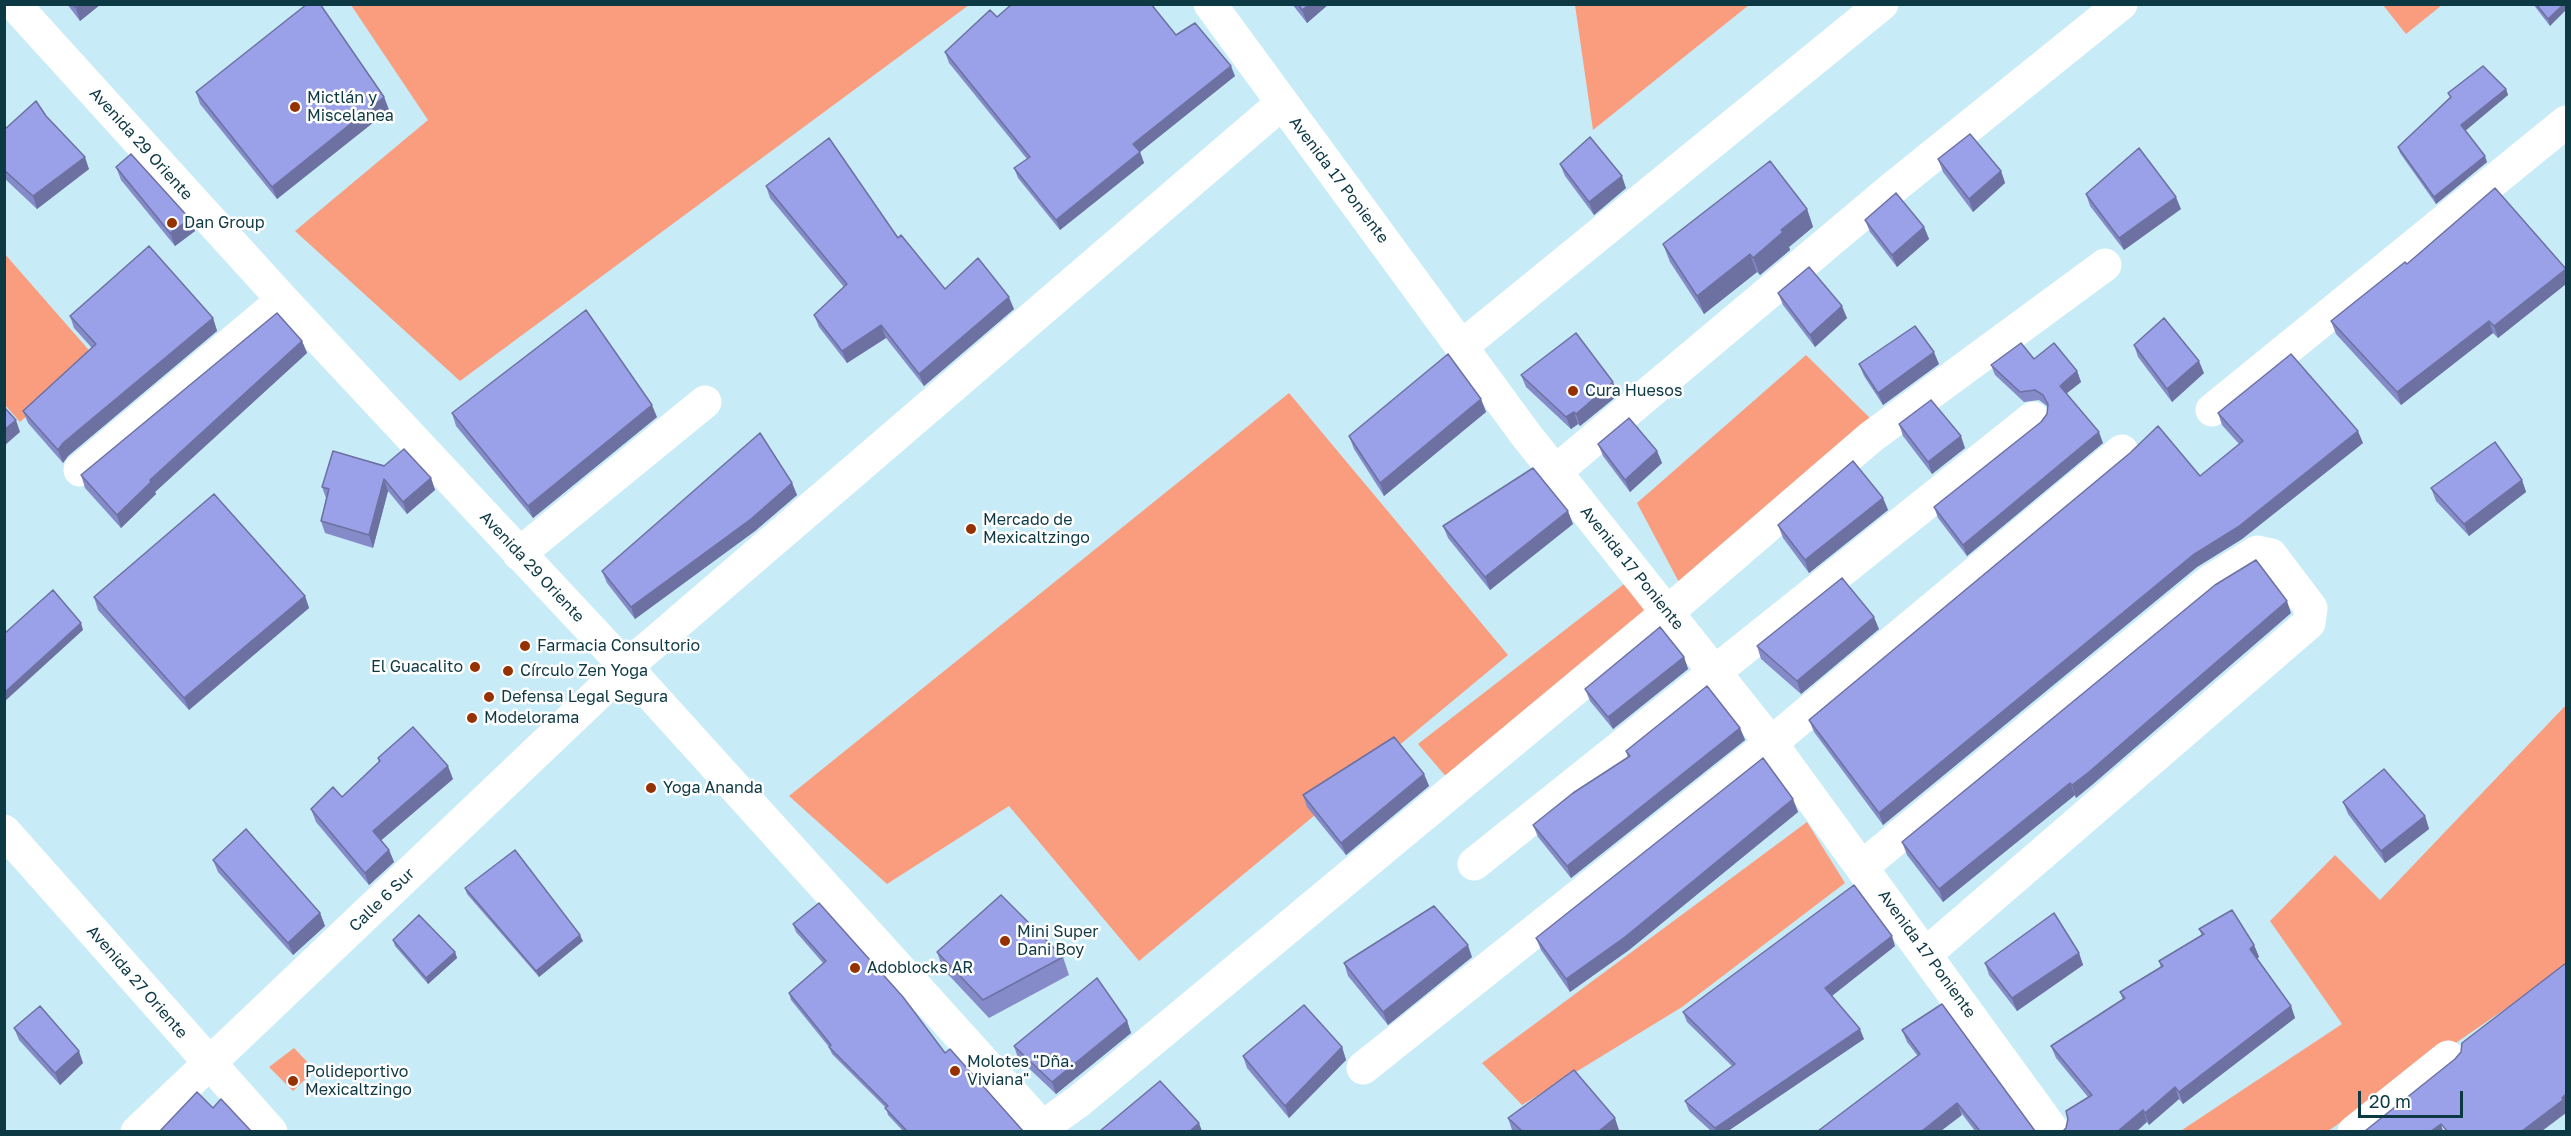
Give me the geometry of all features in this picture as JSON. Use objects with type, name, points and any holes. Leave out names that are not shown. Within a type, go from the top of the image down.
[{"type":"street","points":[[4,8],[9,4]]},
{"type":"street","name":"Avenida 29 Oriente","points":[[14,4],[283,300],[626,667],[1045,1129]]},
{"type":"street","name":"Avenida 17 Poniente","points":[[1210,4],[1281,104],[1360,207],[1555,472],[1669,611],[1771,743],[1927,953],[2054,1131]]},
{"type":"street","points":[[1461,347],[1882,4]]},
{"type":"street","points":[[1555,472],[1894,187],[2121,4]]},
{"type":"street","name":"Calle 6 Sur","points":[[137,1131],[210,1065],[626,667],[1281,104]]},
{"type":"street","points":[[2212,410],[2566,122]]},
{"type":"street","points":[[1045,1129],[1669,611],[1871,437],[2105,265]]},
{"type":"street","points":[[80,470],[283,300]]},
{"type":"street","points":[[519,554],[705,402]]},
{"type":"street","points":[[1474,864],[2033,417]]},
{"type":"street","points":[[1363,1068],[1771,743],[2122,451]]},
{"type":"street","points":[[1863,866],[2209,582],[2257,552],[2271,555],[2311,608],[2309,623],[1927,953]]},
{"type":"street","name":"Avenida 27 Oriente","points":[[4,831],[271,1131]]},
{"type":"street","points":[[2354,1131],[2448,1057]]},
{"type":"shaded area","points":[[1575,4],[1749,5],[1593,130]]},
{"type":"shaded area","points":[[351,5],[969,5],[460,381],[295,231],[428,120]]},
{"type":"shaded area","points":[[2383,5],[2442,5],[2406,34]]},
{"type":"shaded area","points":[[4,253],[94,356],[20,422],[5,405]]},
{"type":"shaded area","points":[[1806,355],[1874,422],[1681,586],[1637,503]]},
{"type":"shaded area","points":[[1289,393],[1508,655],[1139,961],[1009,806],[887,884],[789,796]]},
{"type":"shaded area","points":[[1628,581],[1652,610],[1449,780],[1418,744]]},
{"type":"shaded area","points":[[2566,705],[2566,967],[2328,1131],[2179,1132],[2342,1024],[2270,921],[2335,855],[2380,900]]},
{"type":"shaded area","points":[[1807,822],[1845,883],[1682,1007],[1522,1105],[1482,1063]]},
{"type":"shaded area","name":"Polideportivo Mexicaltzingo","points":[[294,1048],[315,1070],[293,1091],[269,1067]]},
{"type":"building","name":"Mictlán y Miscelanea","points":[[307,4],[320,4],[384,97],[272,187],[196,92]]},
{"type":"building","points":[[1012,4],[1151,4],[1176,35],[1195,23],[1231,66],[1133,144],[1140,152],[1056,220],[1014,168],[1030,157],[945,52],[990,10],[997,17]]},
{"type":"building","points":[[1298,4],[1310,4],[1302,10]]},
{"type":"building","points":[[2536,4],[2564,4],[2548,19]]},
{"type":"building","points":[[2483,66],[2506,89],[2461,125],[2485,156],[2434,197],[2398,147],[2451,97],[2448,93]]},
{"type":"building","points":[[36,101],[46,116],[85,157],[33,196],[4,170],[4,130]]},
{"type":"building","points":[[1970,134],[2001,171],[1969,199],[1938,159]]},
{"type":"building","points":[[1590,137],[1622,176],[1589,202],[1560,164]]},
{"type":"building","points":[[829,138],[898,238],[901,235],[945,289],[978,258],[1009,297],[919,374],[881,325],[842,351],[814,315],[847,284],[766,186]]},
{"type":"building","points":[[2139,148],[2176,197],[2119,238],[2086,194]]},
{"type":"building","points":[[131,154],[190,219],[170,233],[116,167]]},
{"type":"building","points":[[1770,161],[1807,209],[1781,230],[1783,232],[1753,258],[1750,254],[1697,296],[1663,244]]},
{"type":"building","points":[[2495,188],[2566,269],[2494,326],[2489,321],[2397,392],[2331,321],[2405,262],[2407,264]]},
{"type":"building","points":[[1896,193],[1924,227],[1892,255],[1865,220]]},
{"type":"building","points":[[149,246],[213,318],[63,443],[58,450],[23,411],[96,344],[70,316]]},
{"type":"building","points":[[1809,267],[1842,306],[1810,335],[1778,293]]},
{"type":"building","points":[[586,310],[652,405],[528,506],[452,413]]},
{"type":"building","points":[[277,313],[302,341],[150,480],[151,482],[117,515],[81,475]]},
{"type":"building","points":[[2164,318],[2199,361],[2167,389],[2134,345]]},
{"type":"building","points":[[1915,326],[1934,352],[1878,393],[1859,364]]},
{"type":"building","name":"Cura Huesos","points":[[1576,333],[1613,382],[1576,414],[1574,412],[1566,417],[1521,375]]},
{"type":"building","points":[[2021,343],[2034,359],[2054,343],[2077,371],[2060,386],[2099,432],[1963,545],[1934,507],[2041,422],[2047,414],[2048,404],[2043,395],[2035,390],[2020,392],[1991,365]]},
{"type":"building","points":[[1448,354],[1481,399],[1380,483],[1349,436]]},
{"type":"building","points":[[2291,354],[2358,431],[2238,527],[2193,555],[1879,813],[1809,720],[2130,453],[2158,426],[2200,476],[2243,441],[2218,413]]},
{"type":"building","points":[[1931,400],[1961,436],[1928,462],[1899,424]]},
{"type":"building","points":[[4,407],[16,420],[4,430]]},
{"type":"building","points":[[1629,418],[1657,451],[1625,480],[1598,444]]},
{"type":"building","points":[[760,433],[792,483],[751,519],[631,607],[602,571]]},
{"type":"building","points":[[2495,442],[2522,480],[2464,524],[2431,488]]},
{"type":"building","points":[[404,449],[431,478],[403,502],[384,479],[369,535],[321,521],[329,489],[322,487],[333,451],[384,466]]},
{"type":"building","points":[[1853,461],[1883,498],[1805,560],[1778,525]]},
{"type":"building","points":[[1533,468],[1568,511],[1485,577],[1443,526]]},
{"type":"building","points":[[214,494],[305,596],[184,698],[94,597]]},
{"type":"building","points":[[2256,560],[2287,601],[2089,772],[2072,785],[2070,783],[1939,889],[1902,842],[2215,585]]},
{"type":"building","points":[[1842,578],[1874,617],[1797,681],[1757,646]]},
{"type":"building","points":[[53,590],[81,623],[4,693],[4,634]]},
{"type":"building","points":[[1660,627],[1684,657],[1608,717],[1585,689]]},
{"type":"building","points":[[1707,686],[1740,728],[1567,866],[1533,825],[1573,793],[1630,756],[1626,751]]},
{"type":"building","points":[[413,727],[448,766],[373,831],[389,850],[365,873],[311,809],[333,787],[342,797],[380,761],[378,758]]},
{"type":"building","points":[[1394,737],[1424,774],[1341,843],[1303,795]]},
{"type":"building","points":[[1763,758],[1793,799],[1625,937],[1566,979],[1536,938]]},
{"type":"building","points":[[2384,769],[2425,816],[2381,851],[2343,802]]},
{"type":"building","points":[[246,829],[320,913],[288,943],[213,860]]},
{"type":"building","points":[[515,850],[580,935],[536,971],[465,888]]},
{"type":"building","points":[[1854,885],[1892,936],[1825,988],[1860,1029],[1715,1128],[1685,1101],[1735,1064],[1683,1012]]},
{"type":"building","name":"Mini Super Dani Boy","points":[[1001,895],[1063,957],[983,1000],[937,952]]},
{"type":"building","points":[[819,903],[903,997],[945,1053],[950,1049],[1023,1131],[907,1131],[885,1108],[888,1106],[829,1047],[831,1045],[789,993],[826,961],[793,924]]},
{"type":"building","points":[[1434,906],[1468,945],[1383,1012],[1344,963]]},
{"type":"building","points":[[2232,910],[2254,945],[2250,949],[2291,1006],[2179,1092],[2175,1087],[2145,1113],[2143,1110],[2118,1131],[2063,1131],[2068,1119],[2066,1111],[2092,1095],[2051,1046],[2125,998],[2120,992],[2163,966],[2159,961],[2204,934],[2199,929]]},
{"type":"building","points":[[2054,913],[2079,953],[2012,998],[1985,963]]},
{"type":"building","points":[[419,915],[455,952],[426,978],[393,940]]},
{"type":"building","points":[[2566,963],[2566,1094],[2563,1100],[2522,1131],[2447,1131],[2441,1124],[2431,1131],[2365,1131],[2455,1059],[2461,1052],[2462,1043]]},
{"type":"building","points":[[1097,978],[1127,1021],[1052,1082],[1014,1046]]},
{"type":"building","points":[[1942,1004],[2035,1131],[1980,1131],[1957,1103],[1922,1131],[1818,1131],[1920,1054],[1902,1030]]},
{"type":"building","points":[[1304,1005],[1342,1047],[1285,1106],[1243,1056]]},
{"type":"building","points":[[40,1006],[79,1051],[55,1073],[14,1028]]},
{"type":"building","points":[[1574,1070],[1615,1118],[1599,1131],[1522,1131],[1508,1118]]},
{"type":"building","points":[[1160,1081],[1199,1123],[1190,1131],[1100,1131]]},
{"type":"building","points":[[197,1092],[213,1108],[221,1099],[251,1131],[160,1131]]},
{"type":"place","name":"Mictlán y Miscelanea","points":[[295,107]]},
{"type":"place","name":"Dan Group","points":[[172,223]]},
{"type":"place","name":"Cura Huesos","points":[[1573,391]]},
{"type":"place","name":"Mercado de Mexicaltzingo","points":[[971,529]]},
{"type":"place","name":"Farmacia Consultorio","points":[[525,646]]},
{"type":"place","name":"El Guacalito","points":[[475,667]]},
{"type":"place","name":"Círculo Zen Yoga","points":[[508,671]]},
{"type":"place","name":"Defensa Legal Segura","points":[[489,697]]},
{"type":"place","name":"Modelorama","points":[[472,718]]},
{"type":"place","name":"Yoga Ananda","points":[[651,788]]},
{"type":"place","name":"Mini Super Dani Boy","points":[[1005,941]]},
{"type":"place","name":"Adoblocks AR","points":[[855,968]]},
{"type":"place","name":"Molotes \"Dña. Viviana\"","points":[[955,1071]]},
{"type":"place","name":"Polideportivo Mexicaltzingo","points":[[293,1081]]}]
